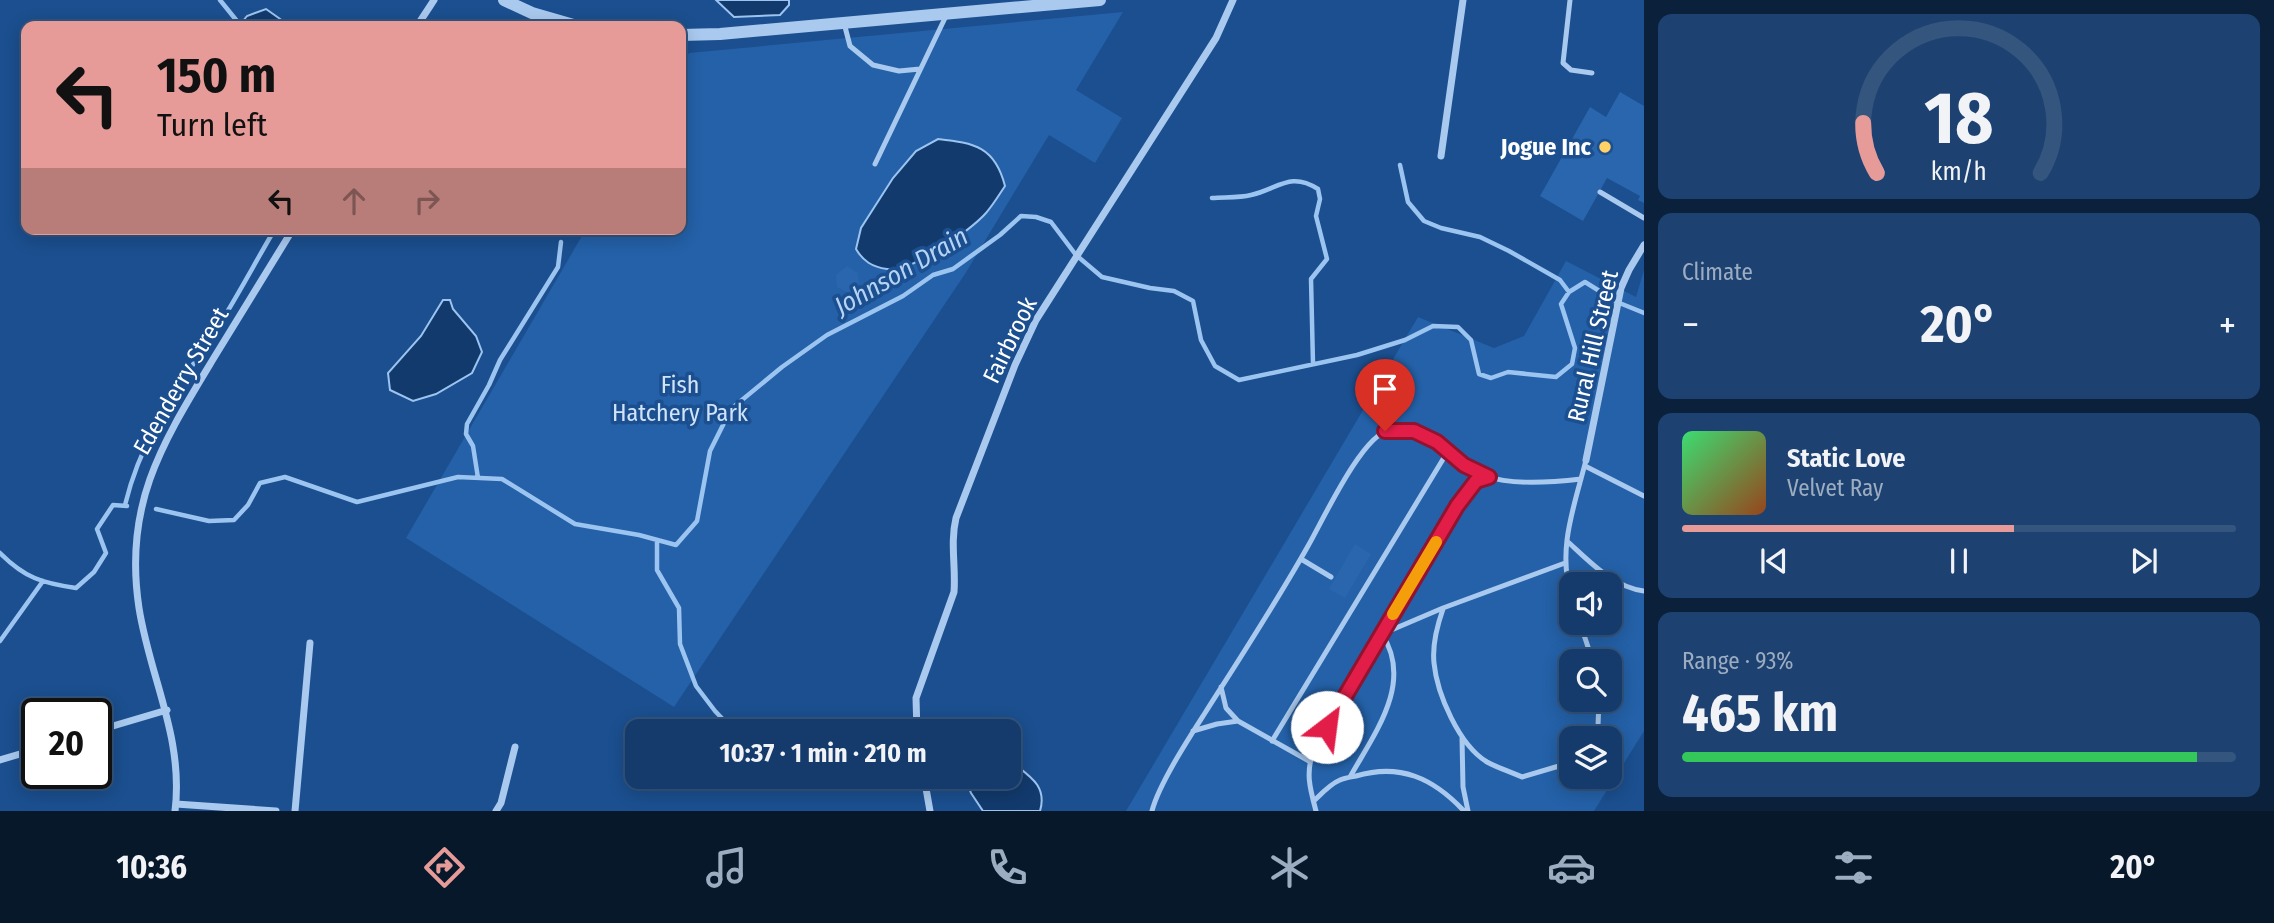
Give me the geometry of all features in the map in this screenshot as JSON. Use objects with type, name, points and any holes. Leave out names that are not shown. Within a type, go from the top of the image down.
[{"type":"street","points":[[420,21],[433,0]]},
{"type":"street","points":[[504,0],[559,21]]},
{"type":"street","points":[[686,35],[1100,0]]},
{"type":"street","name":"Fairbrook","points":[[917,719],[916,698],[954,592],[952,540],[956,518],[1015,365],[1036,320],[1216,38],[1233,0]]},
{"type":"street","points":[[1441,156],[1463,0]]},
{"type":"street","name":"Edenderry Street","points":[[176,807],[175,761],[167,710],[147,647],[137,587],[138,527],[148,482],[173,426],[289,235]]},
{"type":"street","name":"Rural Hill Street","points":[[1586,463],[1621,288],[1644,245]]},
{"type":"street","points":[[295,811],[310,643]]},
{"type":"street","points":[[112,726],[167,710]]},
{"type":"street","points":[[496,811],[501,803],[515,747]]},
{"type":"street","points":[[0,760],[21,754]]},
{"type":"street","points":[[926,789],[930,811]]},
{"type":"street","points":[[176,807],[276,811]]},
{"type":"lane","points":[[1570,0],[1563,64],[1571,70],[1592,73]]},
{"type":"lane","points":[[875,164],[947,14]]},
{"type":"lane","points":[[844,23],[850,46],[873,65],[899,71],[920,69]]},
{"type":"lane","points":[[1600,192],[1644,218]]},
{"type":"lane","points":[[1152,811],[1194,731],[1301,559],[1353,465],[1369,442],[1385,431],[1414,431],[1437,442],[1464,465],[1489,477],[1545,484],[1581,478]]},
{"type":"lane","points":[[1272,741],[1448,451]]},
{"type":"lane","points":[[1567,572],[1567,541],[1574,500],[1586,463],[1644,496]]},
{"type":"lane","points":[[1316,811],[1308,779],[1309,761],[1457,506],[1476,481],[1489,477]]},
{"type":"lane","points":[[1567,541],[1604,574],[1630,589],[1644,591]]},
{"type":"lane","points":[[1301,559],[1331,577]]},
{"type":"lane","points":[[1382,634],[1443,608],[1565,563]]},
{"type":"lane","points":[[1443,608],[1435,634],[1434,663],[1446,706],[1462,737],[1485,761],[1522,777],[1559,766]]},
{"type":"lane","points":[[1350,777],[1390,703],[1395,675],[1391,653],[1382,634]]},
{"type":"lane","points":[[1221,687],[1226,708],[1238,721],[1309,761]]},
{"type":"lane","points":[[1194,731],[1238,721]]},
{"type":"lane","points":[[1462,737],[1466,811]]},
{"type":"lane","points":[[1314,801],[1339,780],[1369,772],[1396,770],[1422,778],[1466,811]]},
{"type":"green space","name":"Fish Hatchery Park","points":[[1123,12],[1076,90],[1122,118],[1095,163],[1049,135],[965,274],[674,707],[406,538],[583,235],[686,235],[686,58],[689,53]]},
{"type":"green space","points":[[1566,261],[1636,297],[1644,270],[1644,731],[1622,766],[1622,726],[1559,726],[1559,789],[1608,789],[1594,811],[1126,811],[1418,317],[1494,348],[1524,336]]},
{"type":"shaded area","points":[[716,0],[789,0],[789,5],[780,15],[734,17]]},
{"type":"shaded area","points":[[266,9],[283,21],[243,21],[247,16]]},
{"type":"shaded area","points":[[938,139],[982,149],[996,163],[1005,186],[978,221],[925,258],[897,268],[887,269],[872,265],[856,249],[861,228],[893,178],[916,151]]},
{"type":"shaded area","points":[[443,300],[450,300],[453,309],[476,336],[482,352],[472,373],[436,394],[413,401],[390,390],[388,373],[421,336]]},
{"type":"shaded area","points":[[1021,769],[1038,787],[1042,802],[1040,811],[983,811],[970,789],[1021,789]]},
{"type":"building","name":"Jogue Inc","points":[[1620,92],[1644,106],[1644,203],[1638,200],[1640,196],[1607,178],[1583,221],[1540,196],[1590,107],[1606,117]]},
{"type":"building","points":[[847,266],[858,273],[859,285],[848,293],[837,287],[836,275]]},
{"type":"building","points":[[1355,544],[1371,554],[1345,598],[1329,589]]},
{"type":"waterway","points":[[220,0],[237,21]]},
{"type":"waterway","points":[[1400,165],[1408,202],[1424,221],[1480,237],[1509,251],[1560,280],[1569,292]]},
{"type":"waterway","points":[[1212,198],[1251,195],[1292,181],[1318,189],[1320,199],[1316,216],[1327,259],[1311,279],[1313,364]]},
{"type":"waterway","name":"Johnson Drain","points":[[156,509],[209,521],[234,520],[248,505],[260,483],[285,477],[357,502],[458,477],[502,479],[575,524],[639,535],[676,545],[697,521],[710,451],[731,409],[782,367],[827,335],[903,296],[933,275],[953,269],[1021,216],[1051,222],[1076,255],[1102,277],[1174,291],[1193,301],[1201,340],[1215,366],[1239,380],[1357,355],[1405,340],[1433,326],[1458,327],[1471,340],[1479,374],[1491,378],[1508,372],[1556,377],[1572,364],[1575,348],[1561,304],[1569,292],[1585,282],[1617,302],[1644,313]]},
{"type":"waterway","points":[[125,505],[132,479],[165,409],[221,322],[271,235]]},
{"type":"waterway","points":[[478,478],[473,446],[466,434],[467,424],[500,360],[558,267],[561,242]]},
{"type":"waterway","name":"Johnson Drain","points":[[0,553],[26,574],[53,584],[76,588],[94,572],[106,553],[97,529],[113,505],[127,506]]},
{"type":"waterway","points":[[657,540],[657,570],[679,608],[680,644],[696,686],[723,719]]},
{"type":"waterway","points":[[0,641],[43,581]]},
{"type":"slow traffic","points":[[1393,614],[1436,542]]},
{"type":"place","name":"Jogue Inc","points":[[1605,147]]},
{"type":"route","points":[[1327,727],[1457,506],[1476,481],[1489,477],[1464,465],[1437,442],[1414,431],[1385,431]]}]
